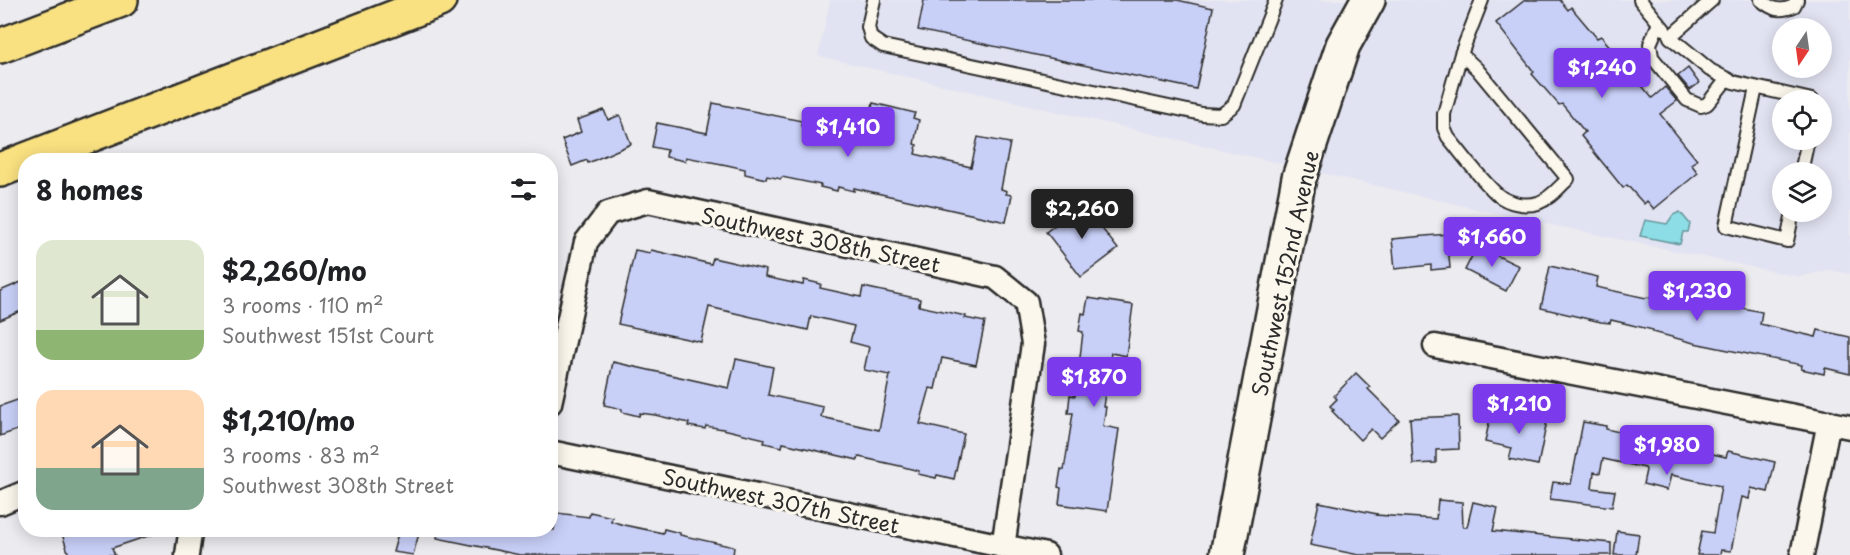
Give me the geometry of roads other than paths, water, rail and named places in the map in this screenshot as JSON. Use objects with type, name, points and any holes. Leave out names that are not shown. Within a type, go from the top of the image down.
[{"type":"highway","points":[[0,46],[121,0]]},
{"type":"highway","points":[[44,153],[439,0]]},
{"type":"highway","points":[[0,170],[18,163]]},
{"type":"street","name":"Southwest 152nd Avenue","points":[[1227,555],[1299,178],[1343,45],[1368,0]]},
{"type":"street","name":"Southwest 308th Street","points":[[558,367],[586,242],[608,213],[648,201],[995,277],[1026,302],[1033,344],[1003,546]]},
{"type":"street","points":[[1436,346],[1839,425],[1802,555]]},
{"type":"street","name":"Southwest 307th Street","points":[[558,454],[1046,555]]},
{"type":"street","points":[[0,503],[18,495]]},
{"type":"street","points":[[187,555],[190,537]]},
{"type":"lane","points":[[874,0],[868,27],[871,38],[883,46],[1202,114],[1221,115],[1234,105],[1276,0]]},
{"type":"lane","points":[[1461,54],[1477,69],[1568,179],[1539,203],[1527,205],[1512,203],[1498,195],[1448,137],[1444,128],[1444,114],[1461,54],[1482,0]]},
{"type":"lane","points":[[1640,0],[1670,37],[1710,70],[1727,79],[1772,91]]},
{"type":"lane","points":[[1670,37],[1712,0]]},
{"type":"lane","points":[[1761,0],[1769,7],[1781,11],[1794,6],[1797,0]]},
{"type":"lane","points":[[1659,23],[1650,44],[1652,57],[1687,100],[1701,106],[1707,104],[1727,79]]},
{"type":"lane","points":[[1756,88],[1726,226],[1787,241],[1791,222]]},
{"type":"water","points":[[1680,212],[1690,224],[1688,232],[1683,232],[1680,244],[1640,236],[1645,220],[1667,224],[1673,215]]}]
